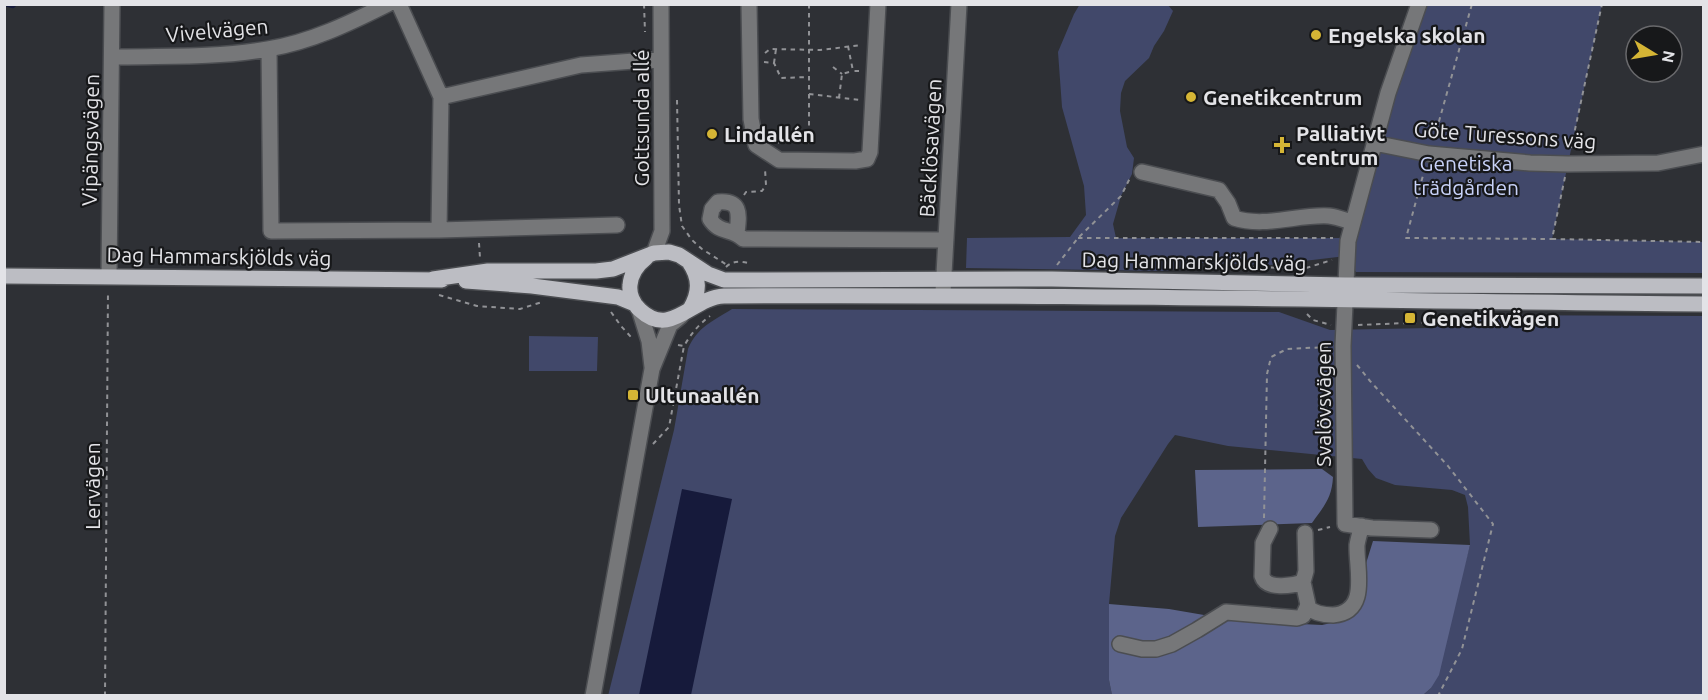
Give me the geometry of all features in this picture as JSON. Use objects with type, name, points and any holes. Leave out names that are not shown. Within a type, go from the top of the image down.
[{"type":"main road","name":"Dag Hammarskjölds väg","points":[[434,279],[488,271],[606,270],[651,255],[669,252],[684,258],[708,274],[724,280],[1344,301],[1704,304]]},
{"type":"main road","points":[[637,306],[631,297],[630,285],[633,273],[639,263],[651,255]]},
{"type":"main road","points":[[684,258],[696,272],[698,287],[696,298],[686,312]]},
{"type":"main road","name":"Dag Hammarskjölds väg","points":[[4,276],[434,279],[532,286],[618,297],[637,306],[648,316],[660,320],[670,320],[714,296],[944,287],[1052,279],[1345,285],[1704,286]]},
{"type":"street","name":"Vipängsvägen","points":[[109,276],[112,4]]},
{"type":"street","name":"Vivelvägen","points":[[112,57],[212,55],[269,49],[328,33],[388,4]]},
{"type":"street","points":[[399,4],[441,97],[439,230]]},
{"type":"street","name":"Gottsunda allé","points":[[651,255],[662,231],[654,60],[661,4]]},
{"type":"street","points":[[748,4],[757,62],[751,119],[756,145],[779,160],[809,161],[867,159],[878,4]]},
{"type":"street","name":"Bäcklösavägen","points":[[944,287],[959,4]]},
{"type":"street","points":[[1345,285],[1347,248],[1360,168],[1372,134],[1382,92],[1419,4]]},
{"type":"street","points":[[269,49],[271,231],[439,230],[617,225]]},
{"type":"street","points":[[441,97],[581,65],[654,60]]},
{"type":"street","name":"Göte Turessons väg","points":[[1372,134],[1430,154],[1558,164],[1658,163],[1704,154]]},
{"type":"street","points":[[1142,172],[1219,190],[1234,218],[1245,222],[1332,216],[1352,222]]},
{"type":"street","points":[[662,231],[684,258]]},
{"type":"street","points":[[737,233],[743,239],[946,240]]},
{"type":"street","name":"Svalövsvägen","points":[[1345,285],[1343,346],[1345,524]]},
{"type":"street","points":[[637,306],[649,340],[652,369]]},
{"type":"street","points":[[592,696],[652,369],[670,325],[686,312]]},
{"type":"street","points":[[1345,524],[1431,530]]},
{"type":"street","points":[[1307,607],[1313,612],[1331,615],[1344,613],[1354,606],[1359,586],[1357,543],[1362,526]]},
{"type":"street","points":[[1270,529],[1263,543],[1264,581],[1267,584],[1281,585],[1303,582]]},
{"type":"street","points":[[1120,644],[1142,649],[1156,649],[1172,644],[1226,612],[1297,618],[1303,616],[1308,605],[1303,582],[1306,571],[1305,532]]},
{"type":"path","points":[[644,4],[654,60]]},
{"type":"path","points":[[809,4],[809,161]]},
{"type":"path","points":[[757,62],[770,49],[820,50],[876,45]]},
{"type":"path","points":[[849,46],[853,71]]},
{"type":"path","points":[[776,49],[774,63],[780,78],[808,77]]},
{"type":"path","points":[[757,62],[774,63]]},
{"type":"path","points":[[833,67],[842,74]]},
{"type":"path","points":[[842,74],[853,71],[875,71]]},
{"type":"path","points":[[839,98],[842,74]]},
{"type":"path","points":[[677,92],[679,205],[682,226],[702,249],[727,264]]},
{"type":"path","points":[[808,94],[863,101]]},
{"type":"path","points":[[1055,268],[1078,238],[1120,196],[1132,174],[1142,172]]},
{"type":"path","points":[[477,229],[481,261]]},
{"type":"path","points":[[1078,238],[1339,238],[1347,248],[1306,268]]},
{"type":"path","name":"Lervägen","points":[[105,696],[109,276]]},
{"type":"path","points":[[480,306],[481,300]]},
{"type":"path","points":[[515,301],[515,308]]},
{"type":"path","points":[[1270,529],[1265,524],[1264,515],[1267,374],[1271,357],[1287,349],[1343,346],[1370,381],[1448,466],[1493,524],[1462,649],[1438,696]]},
{"type":"path","points":[[1305,532],[1345,524]]},
{"type":"green space","name":"Genetiska trädgården","points":[[1080,4],[1168,5],[1173,11],[1149,58],[1125,81],[1121,93],[1120,111],[1127,147],[1134,158],[1132,174],[1121,196],[1113,224],[1116,238],[1339,238],[1347,241],[1419,5],[1602,4],[1552,239],[1704,242],[1703,273],[1356,272],[1346,256],[1269,265],[1199,263],[1166,271],[966,268],[967,238],[1070,237],[1086,215],[1084,186],[1062,107],[1058,52]]},
{"type":"green space","points":[[732,309],[1279,312],[1330,330],[1430,328],[1458,315],[1703,316],[1703,695],[1423,695],[1431,688],[1470,545],[1465,495],[1452,490],[1395,485],[1376,478],[1362,459],[1228,446],[1175,435],[1121,518],[1115,536],[1109,604],[1109,680],[1112,695],[608,696],[674,430],[688,349],[701,330]]},
{"type":"green space","points":[[529,336],[598,337],[597,371],[529,371]]},
{"type":"shaded area","points":[[1322,469],[1333,477],[1331,491],[1327,502],[1312,523],[1198,527],[1195,470]]},
{"type":"shaded area","points":[[682,489],[732,499],[691,695],[639,695]]},
{"type":"shaded area","points":[[1373,541],[1470,545],[1439,675],[1431,688],[1423,695],[1112,695],[1109,680],[1109,604],[1169,609],[1239,621],[1322,625],[1345,620],[1361,607],[1363,573]]},
{"type":"waterway","points":[[5,4],[13,6],[15,4]]},
{"type":"place","name":"Engelska skolan","points":[[1316,35]]},
{"type":"place","name":"Genetikcentrum","points":[[1191,97]]},
{"type":"place","name":"Lindallén","points":[[712,134]]},
{"type":"place","name":"Palliativt centrum","points":[[1282,145]]},
{"type":"place","name":"Genetikvägen","points":[[1410,318]]},
{"type":"place","name":"Ultunaallén","points":[[633,395]]}]
